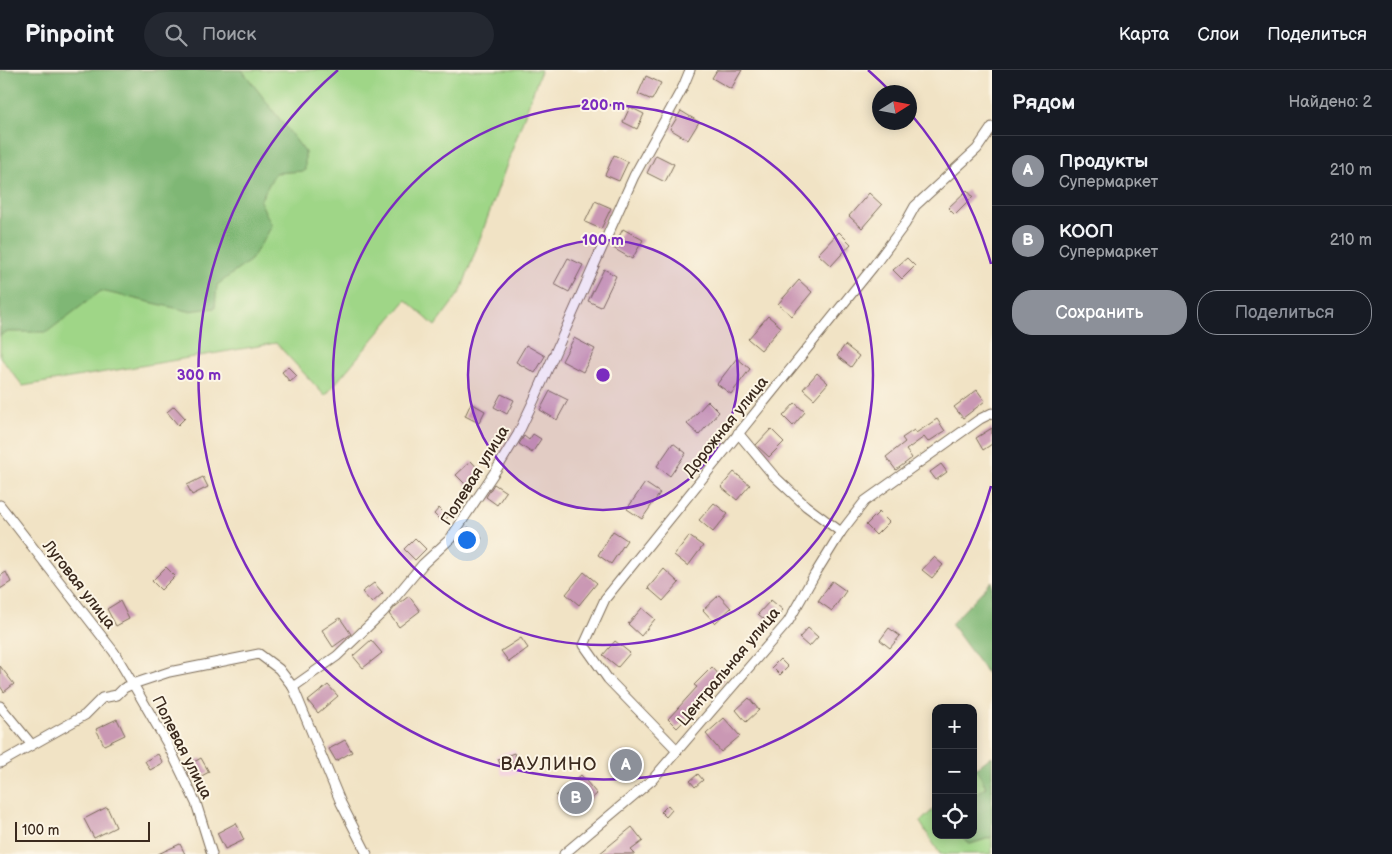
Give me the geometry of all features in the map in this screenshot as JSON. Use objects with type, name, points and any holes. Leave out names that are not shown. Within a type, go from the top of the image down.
[{"type":"street","name":"Полевая улица","points":[[0,763],[85,715],[102,698],[117,695],[124,688],[133,684],[169,672],[259,654],[279,669],[293,687],[337,656],[383,612],[423,564],[450,539],[518,434],[634,176],[683,87],[690,70]]},
{"type":"street","name":"Дорожная улица","points":[[677,750],[608,680],[584,646],[605,599],[873,267],[905,224],[915,206],[977,149],[992,127]]},
{"type":"street","name":"Центральная улица","points":[[566,854],[652,780],[788,622],[841,532],[865,501],[980,419],[992,413]]},
{"type":"street","points":[[738,433],[774,476],[806,506],[841,532]]},
{"type":"street","name":"Луговая улица","points":[[0,504],[114,652],[133,684]]},
{"type":"street","name":"Полевая улица","points":[[133,684],[166,743],[196,803],[212,854]]},
{"type":"street","points":[[293,687],[341,803],[367,854]]},
{"type":"street","points":[[0,706],[32,745]]},
{"type":"shaded area","points":[[514,749],[523,771],[511,775],[502,775],[495,756]]},
{"type":"green space","points":[[0,70],[541,70],[461,291],[435,326],[406,300],[325,396],[276,343],[23,386],[0,357]]},
{"type":"green space","points":[[0,70],[242,70],[305,152],[305,171],[275,173],[260,201],[272,226],[251,260],[217,285],[215,308],[188,311],[101,291],[47,332],[5,332],[0,336]]},
{"type":"green space","points":[[992,581],[992,680],[951,624]]},
{"type":"green space","points":[[992,756],[992,837],[970,844],[963,839],[977,839],[977,794],[986,787],[977,767]]},
{"type":"green space","points":[[977,770],[986,787],[977,794]]},
{"type":"green space","points":[[932,811],[932,839],[963,839],[970,844],[992,837],[992,854],[940,854],[920,822]]},
{"type":"building","points":[[717,70],[742,70],[731,89],[712,78]]},
{"type":"building","points":[[646,76],[661,83],[652,100],[638,94]]},
{"type":"building","points":[[630,107],[644,114],[637,129],[623,122]]},
{"type":"building","points":[[681,111],[699,122],[688,140],[670,129]]},
{"type":"building","points":[[614,155],[628,162],[619,181],[605,175]]},
{"type":"building","points":[[656,155],[674,164],[665,182],[647,173]]},
{"type":"building","points":[[967,190],[973,197],[955,215],[948,208]]},
{"type":"building","points":[[869,193],[882,205],[862,228],[849,216]]},
{"type":"building","points":[[595,201],[611,208],[601,229],[585,222]]},
{"type":"building","points":[[623,229],[643,240],[632,259],[613,248]]},
{"type":"building","points":[[839,232],[851,244],[831,266],[818,254]]},
{"type":"building","points":[[568,258],[583,265],[569,292],[554,284]]},
{"type":"building","points":[[907,258],[915,266],[902,279],[893,270]]},
{"type":"building","points":[[604,269],[616,276],[601,307],[588,301]]},
{"type":"building","points":[[799,280],[812,292],[792,316],[778,304]]},
{"type":"building","points":[[768,316],[781,327],[761,350],[748,339]]},
{"type":"building","points":[[574,338],[595,349],[583,372],[562,361]]},
{"type":"building","points":[[526,345],[545,356],[535,373],[516,362]]},
{"type":"building","points":[[845,345],[859,356],[851,367],[837,356]]},
{"type":"building","points":[[737,358],[750,369],[731,394],[717,384]]},
{"type":"building","points":[[288,367],[297,376],[290,382],[282,372]]},
{"type":"building","points":[[817,373],[828,383],[814,399],[803,389]]},
{"type":"building","points":[[977,390],[985,401],[963,418],[954,407]]},
{"type":"building","points":[[550,391],[568,400],[557,420],[540,410]]},
{"type":"building","points":[[501,394],[514,400],[507,414],[494,407]]},
{"type":"building","points":[[708,401],[719,412],[699,435],[687,424]]},
{"type":"building","points":[[471,403],[485,411],[479,423],[465,416]]},
{"type":"building","points":[[795,403],[805,412],[793,426],[783,416]]},
{"type":"building","points":[[174,406],[185,418],[178,425],[167,412]]},
{"type":"building","points":[[937,419],[945,431],[928,442],[924,437],[906,450],[912,458],[896,470],[886,457],[905,442],[902,438],[914,430],[916,433]]},
{"type":"building","points":[[992,428],[992,444],[983,450],[976,438]]},
{"type":"building","points":[[771,429],[784,442],[769,457],[756,445]]},
{"type":"building","points":[[533,434],[541,439],[532,453],[519,444],[524,436],[529,440]]},
{"type":"building","points":[[673,443],[686,453],[670,476],[657,466]]},
{"type":"building","points":[[471,461],[482,473],[468,487],[456,475]]},
{"type":"building","points":[[941,464],[947,472],[936,480],[930,472]]},
{"type":"building","points":[[734,472],[750,485],[737,500],[721,487]]},
{"type":"building","points":[[203,477],[208,487],[192,495],[187,485]]},
{"type":"building","points":[[645,483],[660,493],[642,519],[627,509]]},
{"type":"building","points":[[494,484],[506,492],[497,505],[486,497]]},
{"type":"building","points":[[714,503],[728,514],[713,532],[699,520]]},
{"type":"building","points":[[439,508],[448,517],[443,523],[434,514]]},
{"type":"building","points":[[879,512],[889,522],[876,535],[866,525]]},
{"type":"building","points":[[468,527],[482,538],[470,553],[456,542]]},
{"type":"building","points":[[613,531],[627,540],[611,564],[598,555]]},
{"type":"building","points":[[689,536],[703,546],[688,566],[674,555]]},
{"type":"building","points":[[415,538],[426,549],[415,560],[404,549]]},
{"type":"building","points":[[934,557],[943,565],[932,578],[922,570]]},
{"type":"building","points":[[166,567],[175,576],[161,590],[152,581]]},
{"type":"building","points":[[664,569],[679,583],[663,601],[648,588]]},
{"type":"building","points":[[6,572],[11,582],[0,589],[0,576]]},
{"type":"building","points":[[584,572],[597,583],[579,605],[566,594]]},
{"type":"building","points":[[832,581],[846,591],[832,611],[818,601]]},
{"type":"building","points":[[374,583],[383,593],[372,603],[362,592]]},
{"type":"building","points":[[719,595],[731,608],[715,623],[703,610]]},
{"type":"building","points":[[409,596],[420,611],[399,627],[389,614]]},
{"type":"building","points":[[771,600],[783,610],[770,624],[758,614]]},
{"type":"building","points":[[120,601],[129,619],[116,626],[107,609]]},
{"type":"building","points":[[642,608],[655,619],[641,636],[628,624]]},
{"type":"building","points":[[340,618],[351,634],[333,647],[322,630]]},
{"type":"building","points":[[808,628],[818,637],[809,647],[799,638]]},
{"type":"building","points":[[889,628],[900,636],[890,648],[880,640]]},
{"type":"building","points":[[521,638],[528,648],[509,662],[501,651]]},
{"type":"building","points":[[371,640],[382,653],[363,668],[353,656]]},
{"type":"building","points":[[615,641],[630,653],[618,667],[603,655]]},
{"type":"building","points":[[780,659],[788,667],[780,675],[772,667]]},
{"type":"building","points":[[0,666],[14,684],[4,692],[0,686]]},
{"type":"building","points":[[712,667],[724,680],[677,728],[668,719],[697,687],[694,685]]},
{"type":"building","points":[[328,685],[338,696],[318,713],[308,701]]},
{"type":"building","points":[[749,698],[759,710],[746,722],[736,710]]},
{"type":"building","points":[[724,718],[740,736],[721,752],[706,734]]},
{"type":"building","points":[[117,719],[125,735],[104,745],[96,729]]},
{"type":"building","points":[[345,740],[352,752],[336,761],[329,749]]},
{"type":"building","points":[[624,751],[633,761],[626,767],[617,757]]},
{"type":"building","points":[[514,753],[517,760],[501,766],[498,759]]},
{"type":"building","points":[[158,754],[163,763],[150,770],[145,761]]},
{"type":"building","points":[[201,758],[209,772],[194,780],[187,766]]},
{"type":"building","points":[[698,774],[703,780],[695,787],[690,781]]},
{"type":"building","points":[[581,775],[597,794],[572,815],[556,796]]},
{"type":"building","points":[[668,805],[672,810],[666,817],[661,812]]},
{"type":"building","points":[[107,807],[116,827],[94,838],[84,819]]},
{"type":"building","points":[[236,823],[244,840],[225,849],[217,833]]},
{"type":"building","points":[[632,827],[643,841],[631,850],[635,854],[599,854]]},
{"type":"building","points":[[180,844],[185,854],[158,854]]},
{"type":"place","name":"Продукты","points":[[626,765]]},
{"type":"place","name":"КООП","points":[[576,798]]},
{"type":"district","name":"ВАУЛИНО","points":[[549,763]]}]
